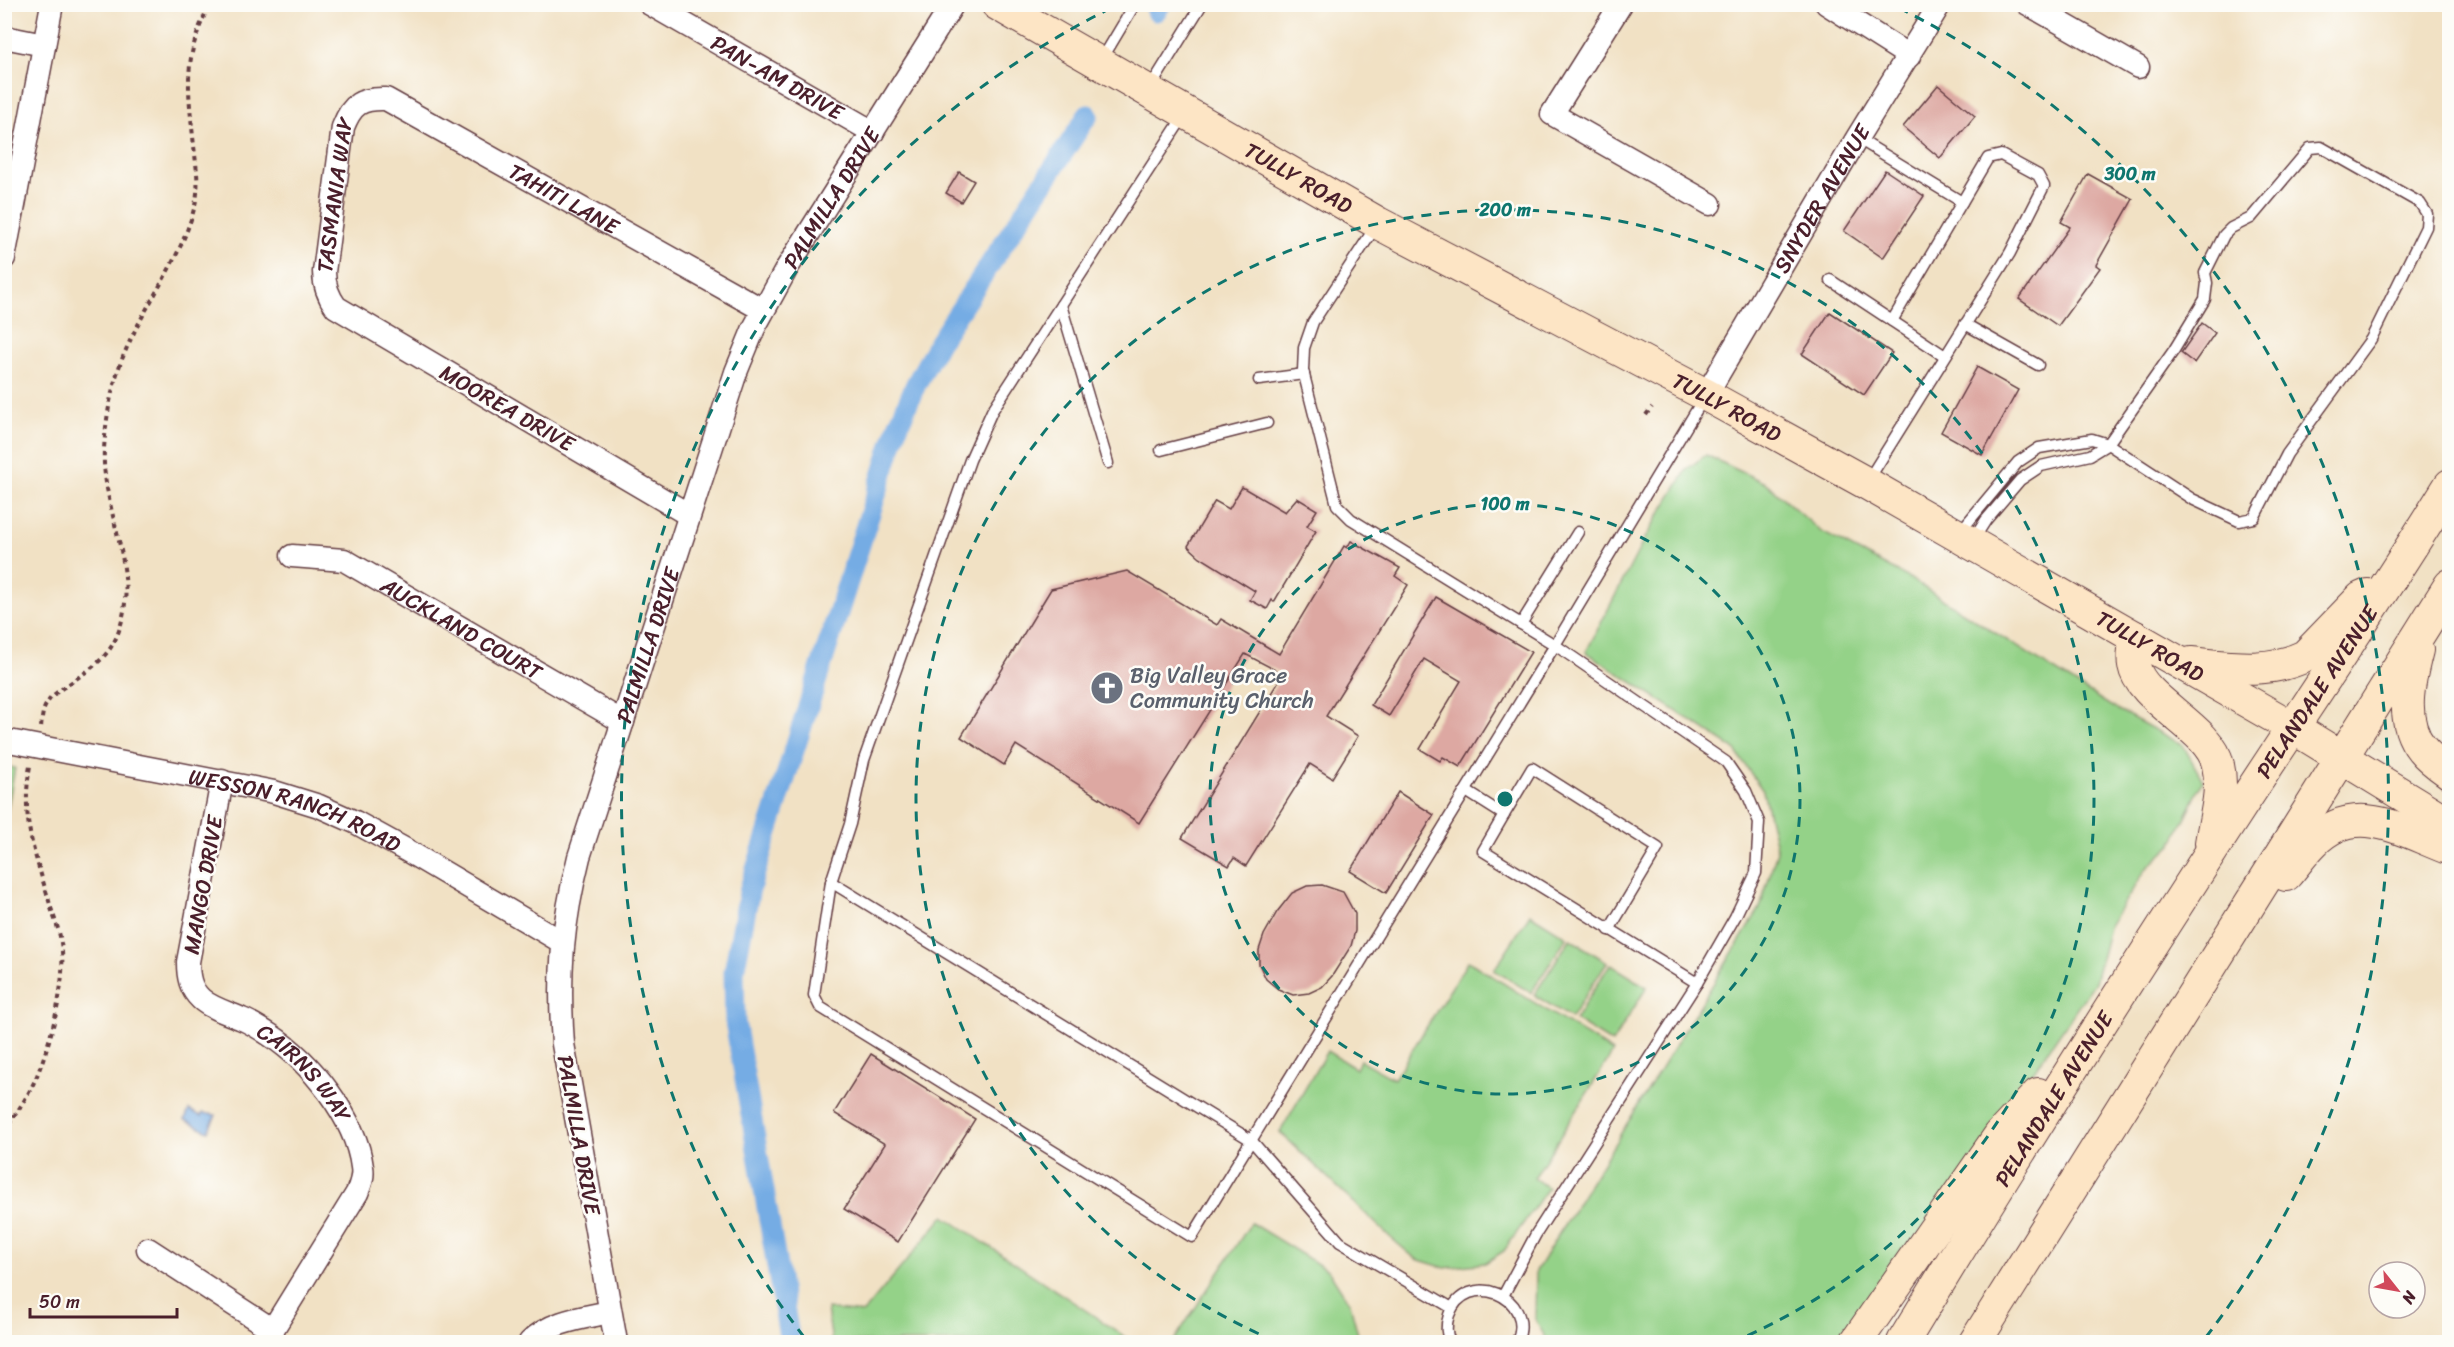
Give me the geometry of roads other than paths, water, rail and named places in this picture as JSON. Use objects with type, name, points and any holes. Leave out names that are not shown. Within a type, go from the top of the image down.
[{"type":"main road","name":"TULLY ROAD","points":[[997,4],[1378,223],[1706,395],[1866,483],[2292,728],[2450,824]]},
{"type":"main road","name":"PELANDALE AVENUE","points":[[1903,1342],[2095,1031],[2292,728],[2386,589],[2450,485]]},
{"type":"main road","points":[[1975,1342],[2450,585]]},
{"type":"main road","name":"PELANDALE AVENUE","points":[[2209,856],[2221,786],[2218,763],[2210,748],[2142,681],[2134,665],[2135,637],[2187,662],[2258,669],[2282,665],[2304,656],[2361,598],[2386,589]]},
{"type":"main road","points":[[2422,629],[2407,703],[2409,717],[2415,738],[2422,750],[2450,774]]},
{"type":"main road","points":[[2249,903],[2276,885],[2313,843],[2342,823],[2355,819],[2371,820],[2450,849]]},
{"type":"main road","points":[[1856,1342],[2000,1135],[2095,1031]]},
{"type":"street","points":[[4,258],[52,4]]},
{"type":"street","name":"PAN-AM DRIVE","points":[[650,4],[873,132]]},
{"type":"street","name":"PALMILLA DRIVE","points":[[616,1342],[563,1044],[560,997],[562,942],[579,857],[736,372],[763,310],[953,4]]},
{"type":"street","points":[[1621,4],[1552,114],[1710,204]]},
{"type":"street","points":[[1827,4],[1909,56]]},
{"type":"street","name":"SNYDER AVENUE","points":[[1706,395],[1857,138],[1940,4]]},
{"type":"street","points":[[2028,4],[2138,68]]},
{"type":"street","points":[[4,37],[44,45]]},
{"type":"street","name":"TAHITI LANE","points":[[362,101],[371,98],[386,99],[763,310]]},
{"type":"street","name":"TASMANIA WAY","points":[[328,297],[324,284],[324,272],[343,127],[349,112],[362,101]]},
{"type":"street","name":"MOOREA DRIVE","points":[[328,297],[336,307],[356,320],[689,515]]},
{"type":"street","name":"AUCKLAND COURT","points":[[292,556],[344,560],[622,722]]},
{"type":"street","name":"WESSON RANCH ROAD","points":[[4,740],[222,781],[274,792],[319,806],[355,822],[562,942]]},
{"type":"street","name":"MANGO DRIVE","points":[[193,989],[188,976],[188,962],[222,781]]},
{"type":"street","name":"CAIRNS WAY","points":[[193,989],[209,1005],[244,1019],[271,1036],[293,1053],[316,1076],[346,1122],[363,1168],[357,1194],[269,1336]]},
{"type":"street","points":[[148,1249],[269,1336]]},
{"type":"street","points":[[530,1342],[550,1328],[571,1319],[610,1312]]},
{"type":"lane","points":[[1099,64],[1135,4]]},
{"type":"lane","points":[[1148,92],[1202,4]]},
{"type":"lane","points":[[1185,113],[992,411],[970,460],[864,760],[850,824],[831,882],[814,995],[820,1007],[1192,1237],[1706,395]]},
{"type":"lane","points":[[1857,138],[1962,202]]},
{"type":"lane","points":[[1964,540],[1986,520],[2020,480],[2041,466],[2090,455],[2108,444],[2174,350],[2205,299],[2205,273],[2224,235],[2231,228],[2251,218],[2310,148],[2321,147],[2420,203],[2427,214],[2426,227],[2371,339],[2287,453],[2254,518],[2239,520],[2192,499],[2108,444],[2092,439],[2039,448],[2018,462],[1964,540]]},
{"type":"lane","points":[[1866,483],[2010,253],[2044,186],[2038,175],[2001,155],[1988,158],[1892,321]]},
{"type":"lane","points":[[1378,223],[1313,322],[1304,348],[1304,374],[1337,505],[1351,519],[1555,645],[1726,762],[1746,791],[1759,822],[1756,873],[1735,917],[1697,983],[1536,1234],[1503,1296]]},
{"type":"lane","points":[[1830,280],[1945,356]]},
{"type":"lane","points":[[1061,305],[1108,463]]},
{"type":"lane","points":[[1965,324],[2038,365]]},
{"type":"lane","points":[[1260,380],[1304,374]]},
{"type":"lane","points":[[1161,450],[1268,423]]},
{"type":"lane","points":[[1521,624],[1578,532]]},
{"type":"lane","points":[[1609,930],[1658,848],[1532,768],[1483,851],[1609,930],[1697,983]]},
{"type":"lane","points":[[1466,791],[1504,815]]},
{"type":"lane","points":[[831,882],[1251,1140],[1340,1242],[1452,1308]]},
{"type":"lane","points":[[1450,1342],[1446,1328],[1452,1308],[1459,1300],[1478,1291],[1488,1291],[1503,1296],[1514,1307],[1519,1316],[1520,1327],[1517,1342]]},
{"type":"water","points":[[189,1110],[201,1116],[203,1113],[216,1115],[208,1131],[185,1120]]},
{"type":"waterway","points":[[1156,11],[1161,4]]},
{"type":"waterway","points":[[790,1342],[735,1021],[734,972],[750,888],[898,426],[916,384],[939,342],[1088,115]]},
{"type":"place","name":"Big Valley Grace Community Church","points":[[1107,688]]}]
